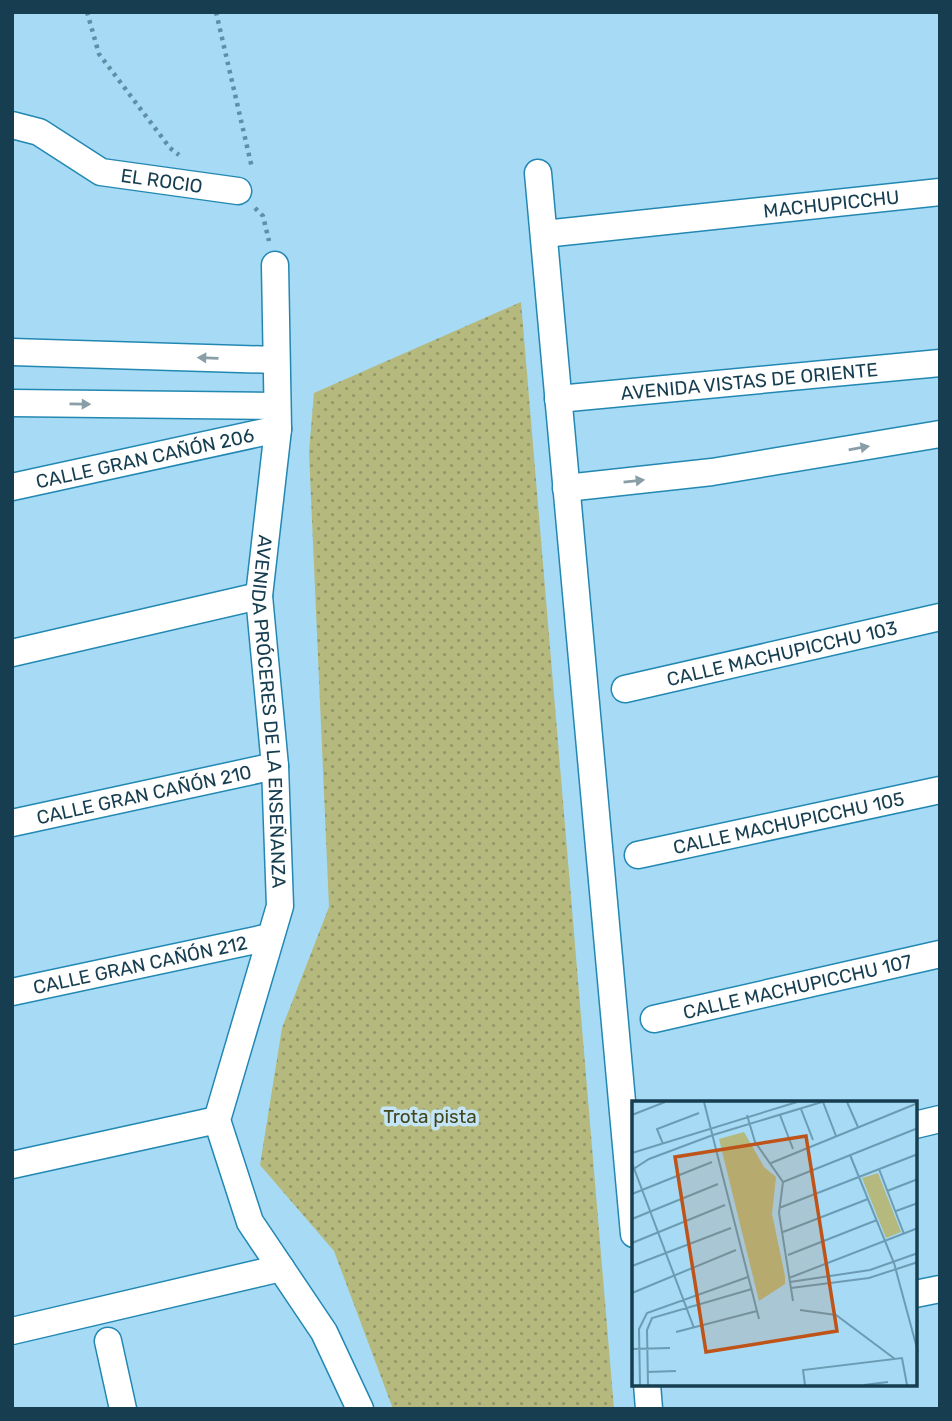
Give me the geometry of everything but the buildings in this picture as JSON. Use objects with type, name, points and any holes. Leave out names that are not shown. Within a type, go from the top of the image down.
[{"type":"street","name":"EL ROCIO","points":[[12,125],[38,131],[101,172],[251,192]]},
{"type":"street","points":[[538,173],[632,1212]]},
{"type":"street","name":"MACHUPICCHU","points":[[544,234],[940,192]]},
{"type":"street","name":"AVENIDA PRÓCERES DE LA ENSEÑANZA","points":[[217,1119],[280,906],[275,766],[259,596],[277,417],[275,265]]},
{"type":"street","points":[[12,352],[276,360]]},
{"type":"street","name":"AVENIDA VISTAS DE ORIENTE","points":[[558,399],[940,363]]},
{"type":"street","points":[[12,403],[277,417]]},
{"type":"street","name":"CALLE GRAN CAÑÓN 206","points":[[12,487],[277,417]]},
{"type":"street","points":[[566,488],[712,472],[940,434]]},
{"type":"street","points":[[12,653],[259,596]]},
{"type":"street","name":"CALLE MACHUPICCHU 103","points":[[625,690],[940,617]]},
{"type":"street","name":"CALLE GRAN CAÑÓN 210","points":[[12,823],[275,766]]},
{"type":"street","name":"CALLE MACHUPICCHU 105","points":[[638,855],[940,790]]},
{"type":"street","name":"CALLE GRAN CAÑÓN 212","points":[[12,992],[270,937]]},
{"type":"street","name":"CALLE MACHUPICCHU 107","points":[[654,1020],[940,954]]},
{"type":"street","points":[[12,1165],[217,1119],[250,1222],[324,1332],[360,1409]]},
{"type":"street","points":[[917,1125],[940,1119]]},
{"type":"street","points":[[12,1331],[281,1268]]},
{"type":"street","points":[[917,1294],[940,1289]]},
{"type":"street","points":[[108,1341],[123,1409]]},
{"type":"street","points":[[647,1386],[649,1409]]},
{"type":"path","points":[[87,12],[99,54],[170,148],[187,162]]},
{"type":"path","points":[[216,12],[251,192],[262,216],[275,265]]},
{"type":"path","points":[[251,192],[262,216]]},
{"type":"green space","name":"Trota pista","points":[[521,302],[614,1409],[393,1409],[334,1251],[260,1165],[282,1028],[329,907],[309,452],[314,393]]}]
